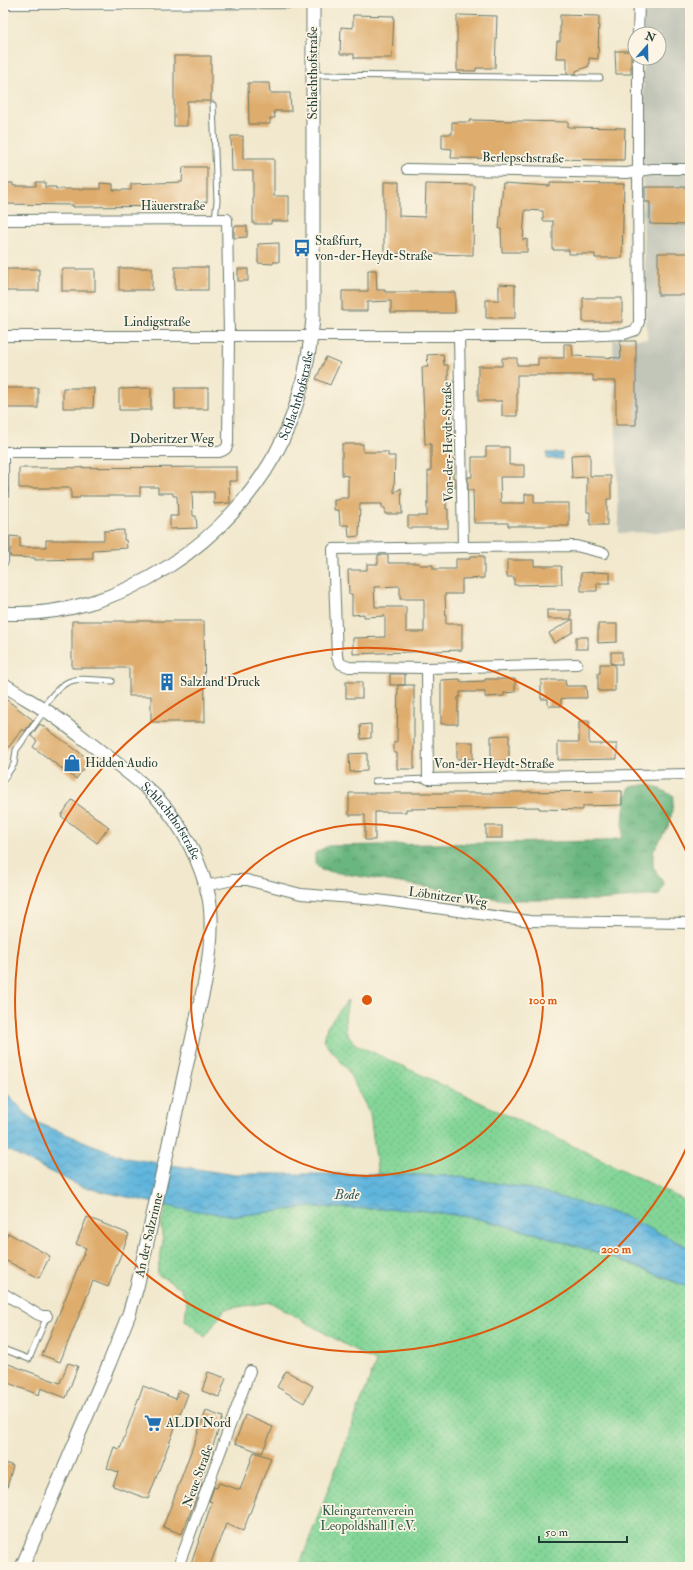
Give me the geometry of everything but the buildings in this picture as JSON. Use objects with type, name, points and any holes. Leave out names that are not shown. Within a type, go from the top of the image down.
[{"type":"street","points":[[3,4],[302,3]]},
{"type":"street","name":"Schlachthofstraße","points":[[3,612],[39,612],[82,604],[120,592],[161,571],[212,534],[229,516],[254,487],[282,442],[299,396],[312,336],[313,3]]},
{"type":"street","points":[[638,26],[639,3]]},
{"type":"street","points":[[312,336],[582,336],[624,334],[636,330],[638,322],[638,66]]},
{"type":"street","name":"Berlepschstraße","points":[[407,169],[627,173],[653,169],[690,169]]},
{"type":"street","name":"Häuerstraße","points":[[3,220],[227,219],[229,335]]},
{"type":"street","name":"Doberitzer Weg","points":[[3,452],[219,452],[225,450],[228,443],[229,335]]},
{"type":"street","name":"Lindigstraße","points":[[3,336],[312,336]]},
{"type":"street","name":"Von-der-Heydt-Straße","points":[[459,336],[463,547]]},
{"type":"street","points":[[3,452],[3,561]]},
{"type":"street","points":[[577,664],[427,668],[349,667],[341,664],[337,657],[333,549],[576,546],[604,554]]},
{"type":"street","name":"Von-der-Heydt-Straße","points":[[427,668],[428,779],[690,774]]},
{"type":"street","name":"Schlachthofstraße","points":[[3,684],[44,709],[134,778],[158,800],[175,819],[185,836],[197,862],[205,886]]},
{"type":"street","name":"Löbnitzer Weg","points":[[205,886],[233,880],[247,880],[300,894],[378,900],[530,921],[690,923]]},
{"type":"street","name":"An der Salzrinne","points":[[22,1567],[109,1364],[137,1287],[170,1142],[209,958],[210,909],[205,886]]},
{"type":"street","points":[[3,1293],[37,1314],[47,1316]]},
{"type":"street","name":"Neue Straße","points":[[178,1567],[250,1371]]},
{"type":"lane","points":[[313,75],[600,78]]},
{"type":"lane","points":[[213,104],[216,194],[215,219]]},
{"type":"lane","points":[[3,780],[14,764],[16,750],[56,689],[63,683],[71,680],[112,681]]},
{"type":"lane","points":[[375,781],[428,779]]},
{"type":"lane","points":[[3,1349],[29,1359],[47,1316]]},
{"type":"shaded area","points":[[643,3],[690,3],[690,531],[619,533],[613,340],[647,339],[643,207],[643,66],[667,66],[667,26],[643,26]]},
{"type":"green space","points":[[649,784],[674,796],[670,823],[653,852],[653,867],[664,884],[659,895],[598,900],[505,900],[321,870],[315,864],[315,853],[328,846],[604,841],[622,838],[625,799],[630,787]]},
{"type":"green space","points":[[348,1000],[345,1017],[346,1032],[355,1044],[590,1154],[690,1203],[690,1248],[531,1189],[454,1176],[378,1174],[370,1114],[347,1069],[324,1041],[327,1027]]},
{"type":"green space","name":"Kleingartenverein Leopoldshall I e.V.","points":[[166,1205],[237,1216],[307,1207],[420,1210],[475,1218],[537,1234],[615,1258],[690,1288],[690,1567],[299,1567],[376,1362],[270,1302],[225,1309],[205,1337],[185,1320],[187,1303],[181,1288],[157,1274],[163,1243],[161,1225]]},
{"type":"water","points":[[547,453],[562,453],[562,459],[547,459]]},
{"type":"water","name":"Bode","points":[[3,1089],[33,1121],[126,1158],[229,1174],[378,1174],[454,1176],[531,1189],[624,1216],[690,1248],[690,1288],[615,1258],[537,1234],[475,1218],[420,1210],[308,1207],[237,1216],[182,1209],[82,1187],[18,1156],[3,1147]]},
{"type":"place","name":"Staßfurt, von-der-Heydt-Straße","points":[[302,248]]},
{"type":"place","name":"Salzland Druck","points":[[167,682]]},
{"type":"place","name":"Hidden Audio","points":[[72,763]]},
{"type":"place","name":"ALDI Nord","points":[[153,1423]]}]
